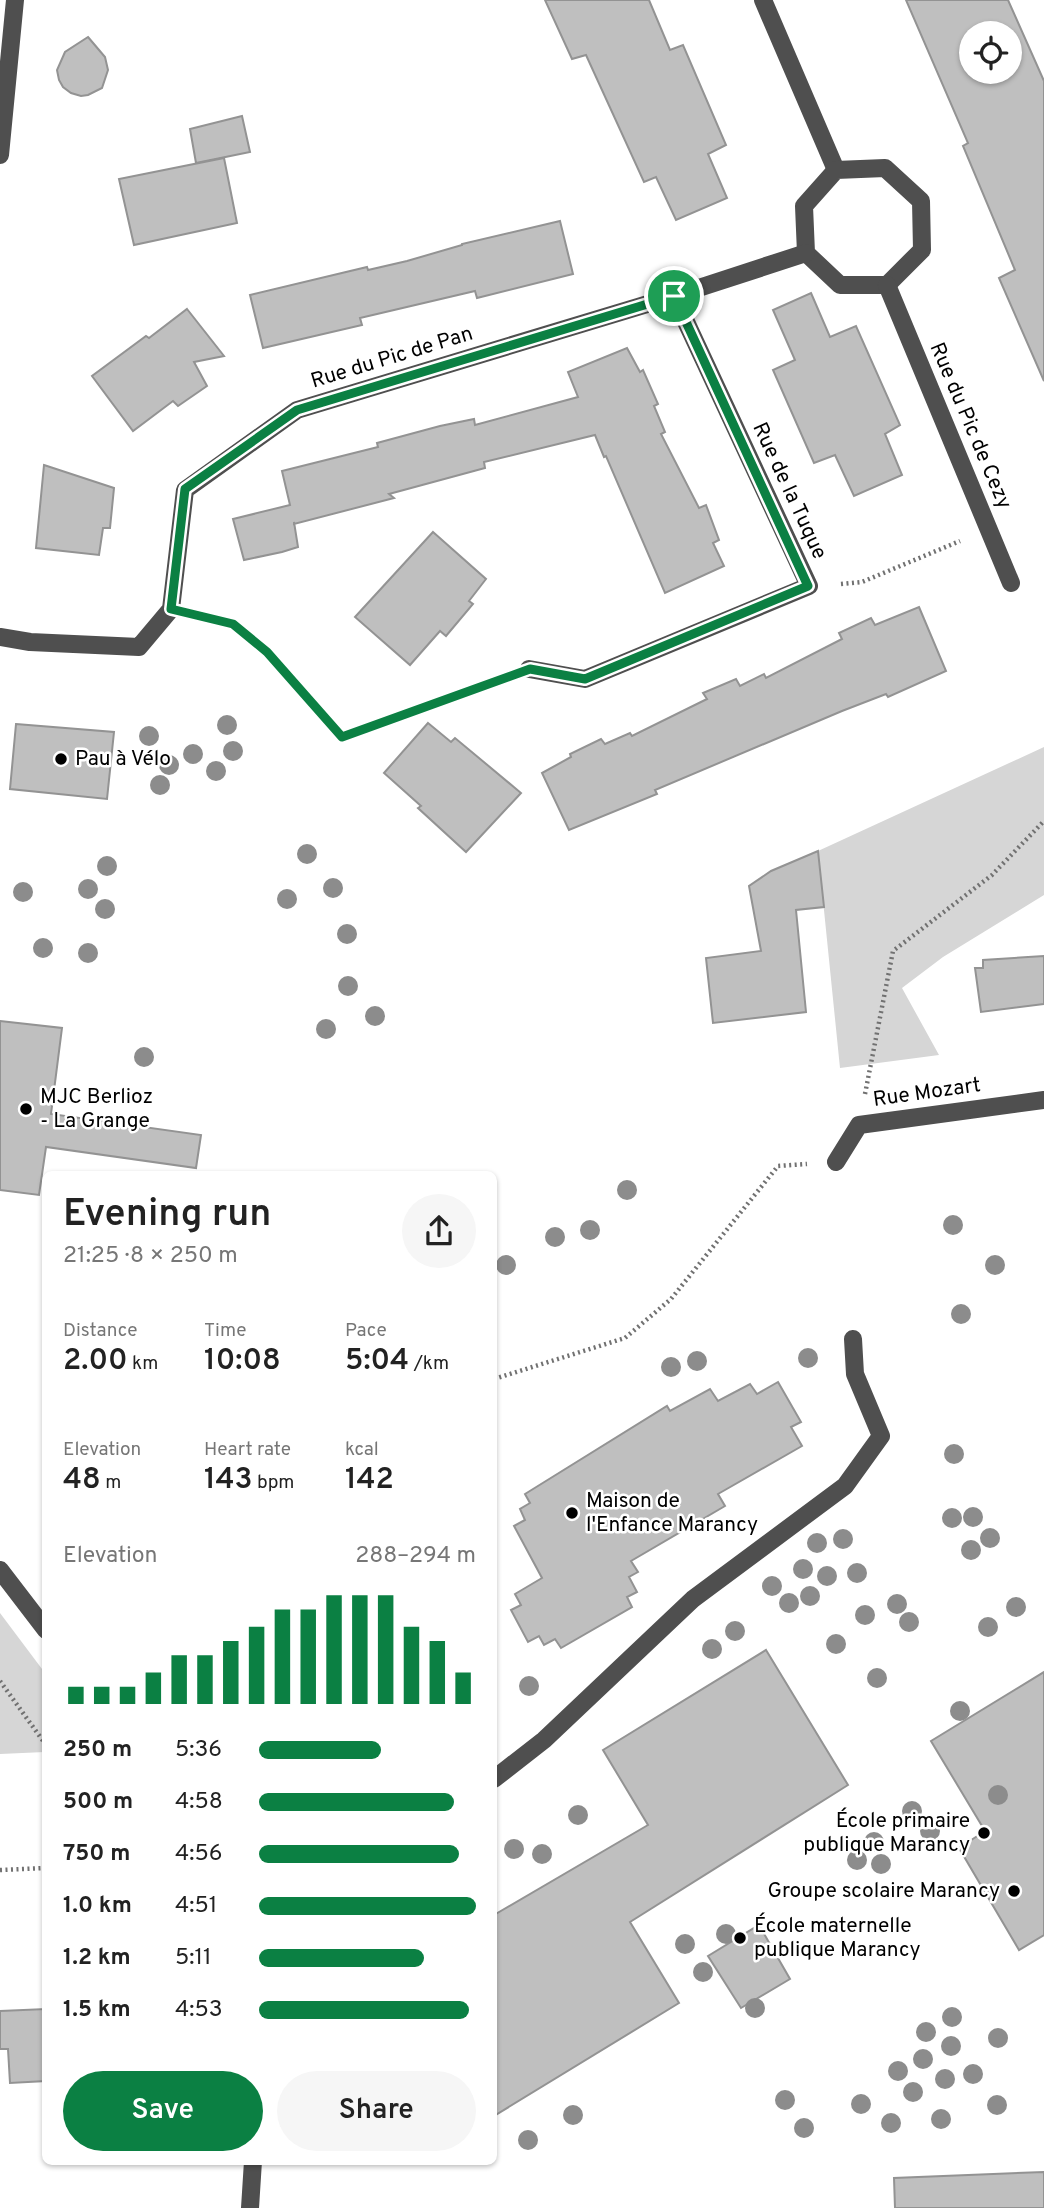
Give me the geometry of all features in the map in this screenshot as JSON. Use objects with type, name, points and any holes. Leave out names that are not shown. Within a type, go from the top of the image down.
[{"type":"street","points":[[0,155],[15,0]]},
{"type":"street","points":[[763,0],[836,170]]},
{"type":"street","points":[[885,168],[921,201],[922,250],[887,285],[840,285],[806,253],[804,206],[836,170],[885,168]]},
{"type":"street","name":"Rue du Pic de Pan","points":[[171,609],[185,489],[297,410],[674,296],[806,253]]},
{"type":"street","name":"Rue du Pic de Cezy","points":[[887,285],[1011,583]]},
{"type":"street","name":"Rue de la Tuque","points":[[530,669],[585,679],[808,586],[674,296]]},
{"type":"street","points":[[0,637],[30,642],[139,647],[171,609]]},
{"type":"street","name":"Rue Mozart","points":[[836,1162],[859,1125],[1044,1100]]},
{"type":"street","points":[[497,1777],[544,1740],[693,1600],[845,1486],[881,1436],[855,1374],[853,1339]]},
{"type":"street","points":[[0,1570],[42,1625]]},
{"type":"street","points":[[250,2208],[253,2165]]},
{"type":"path","points":[[808,586],[862,582],[988,529]]},
{"type":"path","points":[[171,609],[233,624],[267,652],[342,737],[530,669]]},
{"type":"path","points":[[859,1125],[893,951],[992,875],[1044,821]]},
{"type":"path","points":[[497,1378],[625,1338],[671,1299],[778,1166],[836,1162]]},
{"type":"path","points":[[0,1681],[42,1739]]},
{"type":"path","points":[[0,1870],[42,1868]]},
{"type":"shaded area","points":[[1044,747],[1044,895],[943,957],[902,988],[939,1055],[840,1068],[818,851]]},
{"type":"shaded area","points":[[0,1613],[42,1669],[42,1752],[0,1754]]},
{"type":"building","points":[[545,0],[649,0],[670,50],[683,45],[726,145],[708,154],[727,198],[676,220],[656,177],[644,182],[586,55],[572,59]]},
{"type":"building","points":[[906,0],[1008,0],[1017,21],[959,21],[959,84],[1022,84],[1022,32],[1044,81],[1044,381],[999,278],[1015,270],[963,146],[968,143]]},
{"type":"building","points":[[88,37],[105,57],[108,70],[102,88],[81,96],[63,87],[57,70],[65,52]]},
{"type":"building","points":[[242,116],[250,152],[196,163],[190,129]]},
{"type":"building","points":[[224,158],[237,223],[134,245],[119,179]]},
{"type":"building","points":[[560,221],[573,274],[477,298],[475,291],[360,318],[362,325],[263,348],[250,295],[367,267],[368,270],[407,261],[462,244]]},
{"type":"building","points":[[811,293],[830,337],[856,326],[900,425],[885,434],[902,475],[854,496],[835,455],[814,463],[773,370],[795,360],[773,310]]},
{"type":"building","points":[[187,309],[224,356],[194,362],[207,386],[178,406],[173,401],[133,431],[92,376]]},
{"type":"building","points":[[627,348],[640,372],[643,370],[658,404],[654,406],[665,432],[661,434],[699,508],[706,505],[719,540],[713,543],[724,566],[665,593],[595,435],[484,462],[485,468],[389,494],[394,498],[294,524],[298,547],[244,560],[233,519],[290,505],[282,471],[378,447],[377,443],[440,426],[474,419],[475,425],[578,397],[568,372]]},
{"type":"building","points":[[44,465],[114,488],[110,528],[103,528],[99,555],[36,548]]},
{"type":"building","points":[[433,532],[486,579],[469,601],[473,604],[446,636],[440,631],[410,665],[355,617]]},
{"type":"building","points":[[919,607],[946,671],[888,697],[886,694],[842,711],[655,790],[657,794],[569,830],[542,773],[571,757],[570,754],[601,739],[605,744],[630,733],[632,736],[707,699],[703,693],[736,679],[740,686],[764,674],[766,678],[842,639],[839,633],[871,618],[875,625]]},
{"type":"building","points":[[428,723],[451,742],[455,738],[521,793],[466,852],[384,773]]},
{"type":"building","points":[[16,724],[114,732],[107,799],[10,789]]},
{"type":"building","points":[[818,851],[824,907],[796,910],[806,1012],[713,1023],[706,958],[761,951],[749,886],[771,871]]},
{"type":"building","points":[[1044,956],[1044,1004],[981,1012],[975,968],[983,968],[983,960]]},
{"type":"building","name":"MJC Berlioz - La Grange","points":[[0,1021],[62,1028],[51,1114],[201,1135],[196,1168],[46,1147],[39,1195],[0,1190]]},
{"type":"building","name":"Maison de l'Enfance Marancy","points":[[778,1382],[801,1422],[791,1427],[802,1446],[718,1494],[725,1506],[631,1561],[638,1572],[629,1577],[637,1592],[627,1597],[632,1607],[561,1648],[555,1639],[544,1645],[539,1636],[528,1642],[511,1610],[521,1605],[515,1594],[542,1578],[514,1526],[525,1520],[520,1509],[530,1503],[525,1494],[667,1406],[670,1411],[710,1389],[718,1401],[750,1384],[757,1394]]},
{"type":"building","points":[[766,1650],[848,1785],[630,1922],[679,2003],[497,2114],[497,1913],[648,1825],[603,1750]]},
{"type":"building","points":[[1044,1672],[1044,1935],[1019,1950],[959,1848],[985,1831],[931,1741]]},
{"type":"building","points":[[759,1925],[790,1979],[741,2008],[708,1956]]},
{"type":"building","points":[[42,2009],[42,2081],[10,2083],[8,2049],[0,2049],[0,2011]]},
{"type":"building","points":[[1044,2172],[1044,2208],[895,2208],[894,2178]]},
{"type":"place","name":"Pau à Vélo","points":[[61,759]]},
{"type":"place","name":"MJC Berlioz - La Grange","points":[[26,1109]]},
{"type":"place","name":"Maison de l'Enfance Marancy","points":[[572,1513]]},
{"type":"place","name":"École primaire publique Marancy","points":[[984,1833]]},
{"type":"place","name":"Groupe scolaire Marancy","points":[[1014,1891]]},
{"type":"place","name":"École maternelle publique Marancy","points":[[740,1938]]},
{"type":"route","points":[[674,296],[808,586],[585,679],[530,669],[342,737],[267,652],[233,624],[171,609],[185,489],[297,410],[674,296]]}]
